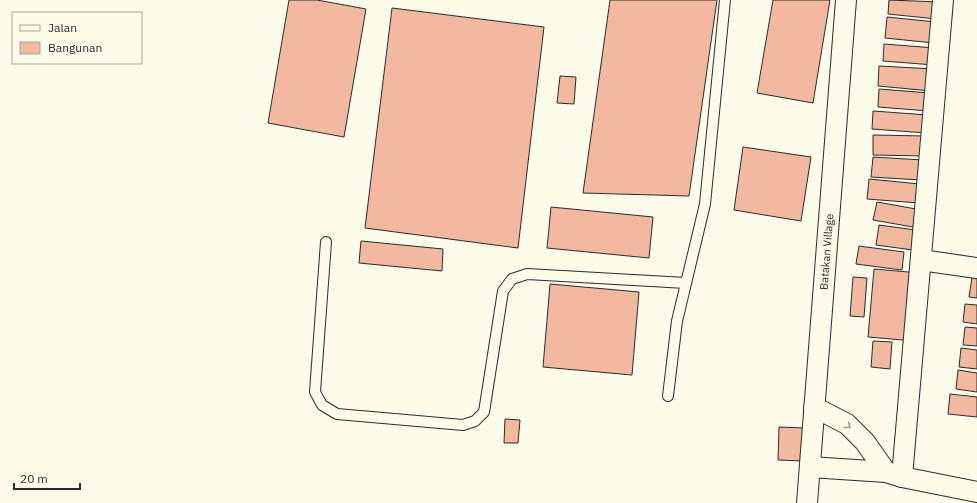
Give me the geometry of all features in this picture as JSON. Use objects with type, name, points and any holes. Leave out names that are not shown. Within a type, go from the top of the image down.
[{"type":"street","name":"Batakan Village","points":[[807,503],[846,0]]},
{"type":"street","points":[[894,474],[921,260],[943,0]]},
{"type":"street","points":[[921,260],[977,268]]},
{"type":"street","points":[[814,407],[847,424],[894,474]]},
{"type":"street","points":[[810,467],[894,474],[977,492]]},
{"type":"lane","points":[[668,396],[677,321],[705,204],[725,0]]},
{"type":"lane","points":[[326,242],[315,392],[322,405],[337,414],[463,425],[474,421],[484,412],[503,291],[512,279],[527,274],[686,283]]},
{"type":"building","points":[[289,0],[317,0],[366,9],[344,137],[268,123]]},
{"type":"building","points":[[610,0],[717,0],[689,196],[583,193]]},
{"type":"building","points":[[773,0],[830,0],[813,103],[757,93]]},
{"type":"building","points":[[889,0],[939,2],[937,19],[888,14]]},
{"type":"building","points":[[392,8],[544,27],[518,248],[365,228]]},
{"type":"building","points":[[887,17],[936,22],[934,43],[885,38]]},
{"type":"building","points":[[884,44],[935,48],[934,65],[883,61]]},
{"type":"building","points":[[879,66],[934,69],[932,91],[878,86]]},
{"type":"building","points":[[560,76],[576,77],[574,104],[557,103]]},
{"type":"building","points":[[879,89],[930,93],[929,111],[878,107]]},
{"type":"building","points":[[873,111],[928,115],[927,133],[872,129]]},
{"type":"building","points":[[873,135],[926,136],[925,156],[873,155]]},
{"type":"building","points":[[743,147],[811,157],[801,221],[734,210]]},
{"type":"building","points":[[873,157],[923,160],[921,180],[871,177]]},
{"type":"building","points":[[869,179],[920,184],[919,203],[867,199]]},
{"type":"building","points":[[877,202],[916,209],[913,227],[873,220]]},
{"type":"building","points":[[551,207],[653,217],[649,258],[547,248]]},
{"type":"building","points":[[879,225],[916,230],[913,250],[876,245]]},
{"type":"building","points":[[361,241],[443,249],[442,271],[359,263]]},
{"type":"building","points":[[859,246],[904,252],[902,270],[856,264]]},
{"type":"building","points":[[874,269],[920,273],[914,341],[868,337]]},
{"type":"building","points":[[853,277],[867,278],[864,317],[850,316]]},
{"type":"building","points":[[972,277],[977,278],[977,298],[969,297]]},
{"type":"building","points":[[550,284],[639,292],[632,375],[543,367]]},
{"type":"building","points":[[965,304],[977,305],[977,324],[963,322]]},
{"type":"building","points":[[965,327],[977,328],[977,346],[963,345]]},
{"type":"building","points":[[873,341],[892,342],[890,369],[871,367]]},
{"type":"building","points":[[961,348],[977,350],[977,369],[959,367]]},
{"type":"building","points":[[958,370],[977,373],[977,392],[956,389]]},
{"type":"building","points":[[950,394],[977,397],[977,417],[948,414]]},
{"type":"building","points":[[505,419],[520,420],[518,443],[504,443]]},
{"type":"building","points":[[779,427],[804,428],[803,461],[778,460]]}]
